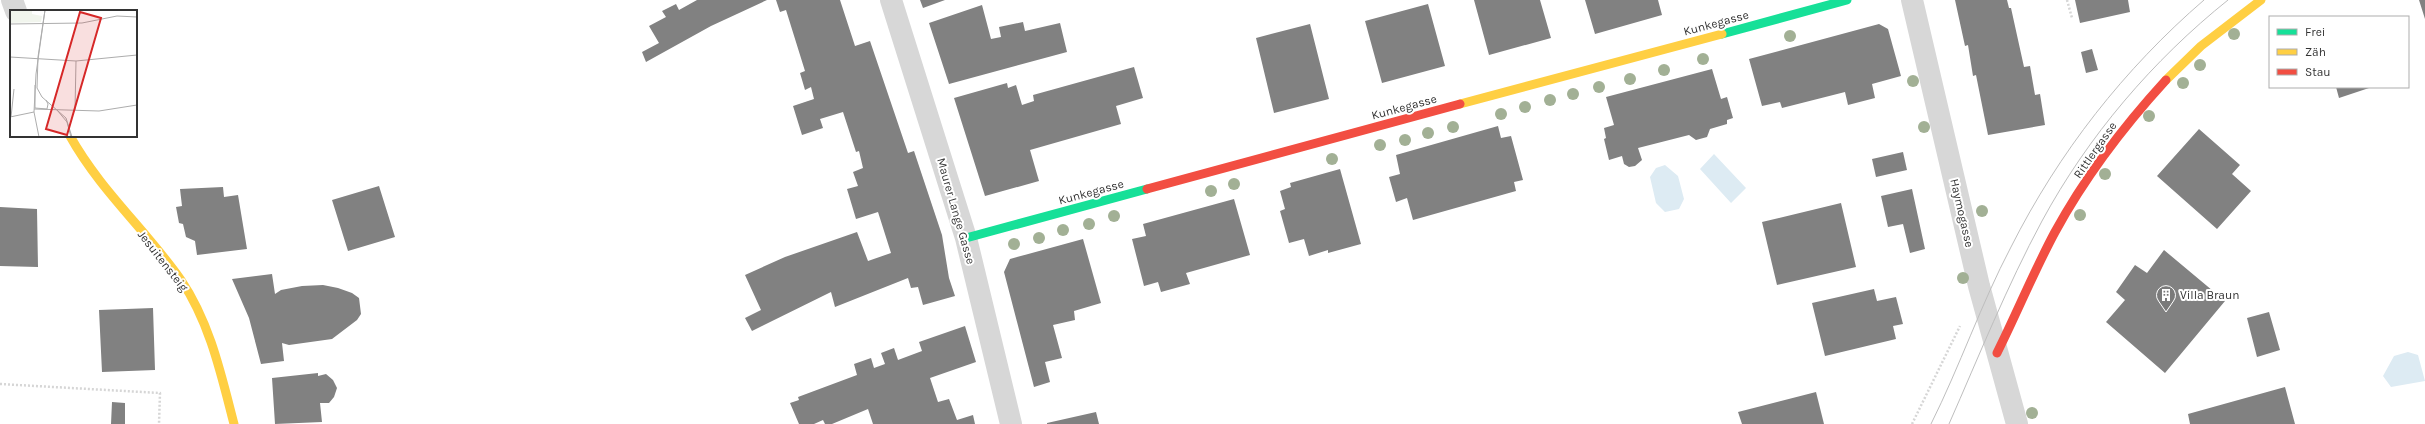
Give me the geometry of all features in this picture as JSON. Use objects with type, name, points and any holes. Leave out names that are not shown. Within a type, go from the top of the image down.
[{"type":"street","points":[[12,0],[16,10]]},
{"type":"street","name":"Maurer Lange Gasse","points":[[891,0],[966,238],[1010,424]]},
{"type":"street","name":"Kunkegasse","points":[[966,238],[1847,0]]},
{"type":"street","name":"Haymogasse","points":[[1912,0],[1979,286],[2017,424]]},
{"type":"street","name":"Rittlergasse","points":[[1997,353],[2056,231],[2109,146],[2175,69],[2243,11],[2260,0]]},
{"type":"street","name":"Jesuitensteig","points":[[71,137],[97,181],[181,280],[205,322],[234,424]]},
{"type":"path","points":[[2067,0],[2072,18]]},
{"type":"path","points":[[1912,424],[1979,286]]},
{"type":"path","points":[[0,384],[160,393],[159,424]]},
{"type":"shaded area","points":[[1714,154],[1746,188],[1731,203],[1700,169]]},
{"type":"shaded area","points":[[1665,165],[1678,176],[1684,199],[1679,209],[1665,212],[1656,203],[1650,177],[1656,168]]},
{"type":"shaded area","points":[[2408,352],[2418,355],[2425,381],[2391,387],[2383,376],[2394,356]]},
{"type":"building","points":[[697,0],[767,0],[711,26],[646,62],[642,52],[659,43],[649,26],[666,17],[662,11],[676,4],[679,10]]},
{"type":"building","points":[[776,0],[840,0],[855,46],[870,41],[908,153],[914,151],[942,235],[949,278],[955,296],[923,305],[918,287],[911,288],[908,278],[835,307],[831,292],[752,331],[745,318],[761,310],[745,275],[785,257],[857,232],[868,261],[891,253],[878,212],[856,219],[847,189],[858,186],[853,172],[863,168],[859,151],[856,152],[843,112],[820,119],[823,128],[802,135],[793,106],[814,99],[811,87],[805,90],[800,73],[805,71],[786,10],[780,12]]},
{"type":"building","points":[[920,0],[945,0],[923,8]]},
{"type":"building","points":[[1474,0],[1540,0],[1551,38],[1489,55]]},
{"type":"building","points":[[1585,0],[1658,0],[1662,15],[1595,34]]},
{"type":"building","points":[[1955,0],[2007,0],[2009,8],[2011,8],[2024,67],[2030,66],[2035,95],[2040,94],[2045,125],[1988,135],[1976,75],[1973,76],[1968,45],[1965,46]]},
{"type":"building","points":[[2075,0],[2128,0],[2130,12],[2080,23]]},
{"type":"building","points":[[2419,0],[2425,0],[2425,19]]},
{"type":"building","points":[[1428,4],[1445,66],[1382,83],[1365,21]]},
{"type":"building","points":[[982,5],[991,39],[1001,37],[999,27],[1023,22],[1025,31],[1060,23],[1067,52],[949,84],[929,23]]},
{"type":"building","points":[[1310,24],[1329,99],[1274,113],[1256,38]]},
{"type":"building","points":[[1879,24],[1888,29],[1901,76],[1872,84],[1875,98],[1848,105],[1845,92],[1782,108],[1780,102],[1762,106],[1749,59]]},
{"type":"building","points":[[2092,49],[2098,70],[2086,73],[2081,52]]},
{"type":"building","points":[[1134,67],[1143,98],[1116,106],[1121,124],[1030,150],[1039,181],[985,196],[954,98],[1007,83],[1008,88],[1016,85],[1022,105],[1034,101],[1033,95]]},
{"type":"building","points":[[1712,69],[1721,99],[1727,97],[1733,118],[1727,120],[1727,124],[1710,129],[1707,137],[1696,140],[1689,135],[1638,148],[1642,160],[1635,166],[1629,167],[1624,164],[1622,156],[1609,160],[1604,139],[1606,138],[1604,128],[1614,125],[1606,97]]},
{"type":"building","points":[[2336,88],[2369,88],[2339,98]]},
{"type":"building","points":[[1498,126],[1501,138],[1511,136],[1523,180],[1514,182],[1516,191],[1413,220],[1407,198],[1396,202],[1389,177],[1400,174],[1396,155]]},
{"type":"building","points":[[2199,129],[2240,165],[2232,174],[2251,191],[2217,229],[2157,176]]},
{"type":"building","points":[[1903,152],[1907,170],[1876,177],[1872,159]]},
{"type":"building","points":[[1340,169],[1361,244],[1328,253],[1328,250],[1309,256],[1304,239],[1289,243],[1280,211],[1285,209],[1280,191],[1291,187],[1290,183]]},
{"type":"building","points":[[379,186],[395,237],[348,251],[332,200]]},
{"type":"building","points":[[223,187],[224,197],[238,195],[247,249],[197,255],[195,241],[186,237],[183,224],[179,223],[176,207],[182,206],[180,189]]},
{"type":"building","points":[[1912,189],[1925,249],[1910,253],[1903,224],[1888,227],[1881,196]]},
{"type":"building","points":[[1234,199],[1250,255],[1186,273],[1190,284],[1161,292],[1158,282],[1144,286],[1132,239],[1146,236],[1143,224]]},
{"type":"building","points":[[1841,203],[1856,267],[1777,285],[1762,222]]},
{"type":"building","points":[[0,207],[37,209],[38,267],[0,266]]},
{"type":"building","points":[[1083,239],[1101,303],[1074,311],[1075,320],[1053,325],[1062,358],[1045,362],[1050,382],[1034,387],[1004,272],[1010,259]]},
{"type":"building","name":"Villa Braun","points":[[2164,250],[2225,301],[2165,373],[2106,322],[2125,300],[2116,292],[2135,265],[2147,273]]},
{"type":"building","points":[[272,274],[275,294],[281,290],[302,286],[323,285],[338,288],[352,293],[359,298],[361,314],[357,320],[332,339],[289,345],[282,343],[284,361],[261,364],[249,318],[232,279]]},
{"type":"building","points":[[1874,289],[1877,301],[1896,297],[1903,324],[1893,326],[1896,339],[1825,356],[1812,303]]},
{"type":"building","points":[[153,308],[155,370],[102,372],[99,310]]},
{"type":"building","points":[[2269,312],[2280,350],[2257,357],[2247,318]]},
{"type":"building","points":[[965,326],[976,362],[930,378],[938,402],[949,399],[957,420],[973,415],[975,424],[873,424],[868,409],[832,424],[825,424],[823,420],[814,424],[799,424],[790,403],[799,400],[798,397],[857,375],[854,364],[871,358],[874,368],[885,364],[881,353],[894,348],[898,360],[922,351],[919,342]]},
{"type":"building","points":[[318,373],[318,376],[326,374],[333,380],[337,388],[334,397],[329,403],[320,403],[322,422],[275,424],[272,378]]},
{"type":"building","points":[[2285,387],[2295,424],[2190,424],[2188,414]]},
{"type":"building","points":[[1816,392],[1824,424],[1742,424],[1738,412]]},
{"type":"building","points":[[112,402],[125,403],[125,424],[111,424]]},
{"type":"building","points":[[1096,412],[1099,424],[1047,424],[1047,423]]},
{"type":"tram line","points":[[1931,424],[1952,380],[2000,269],[2050,178],[2072,145],[2120,83],[2147,54],[2204,0]]},
{"type":"tram line","points":[[1949,424],[2029,246],[2060,190],[2080,159],[2124,101],[2148,74],[2200,23],[2228,0]]},
{"type":"traffic: fast","points":[[1722,34],[1847,0]]},
{"type":"traffic: fast","points":[[966,238],[1147,189]]},
{"type":"traffic: slow","points":[[2166,80],[2201,46],[2261,0]]},
{"type":"traffic: slow","points":[[1460,104],[1722,34]]},
{"type":"traffic: slow","points":[[71,137],[95,174],[153,244],[181,280],[191,296],[214,349],[234,424]]},
{"type":"traffic: jam","points":[[1997,353],[2047,247],[2079,192],[2120,134],[2166,80]]},
{"type":"traffic: jam","points":[[1147,189],[1460,104]]},
{"type":"place","name":"Villa Braun","points":[[2166,312]]}]
